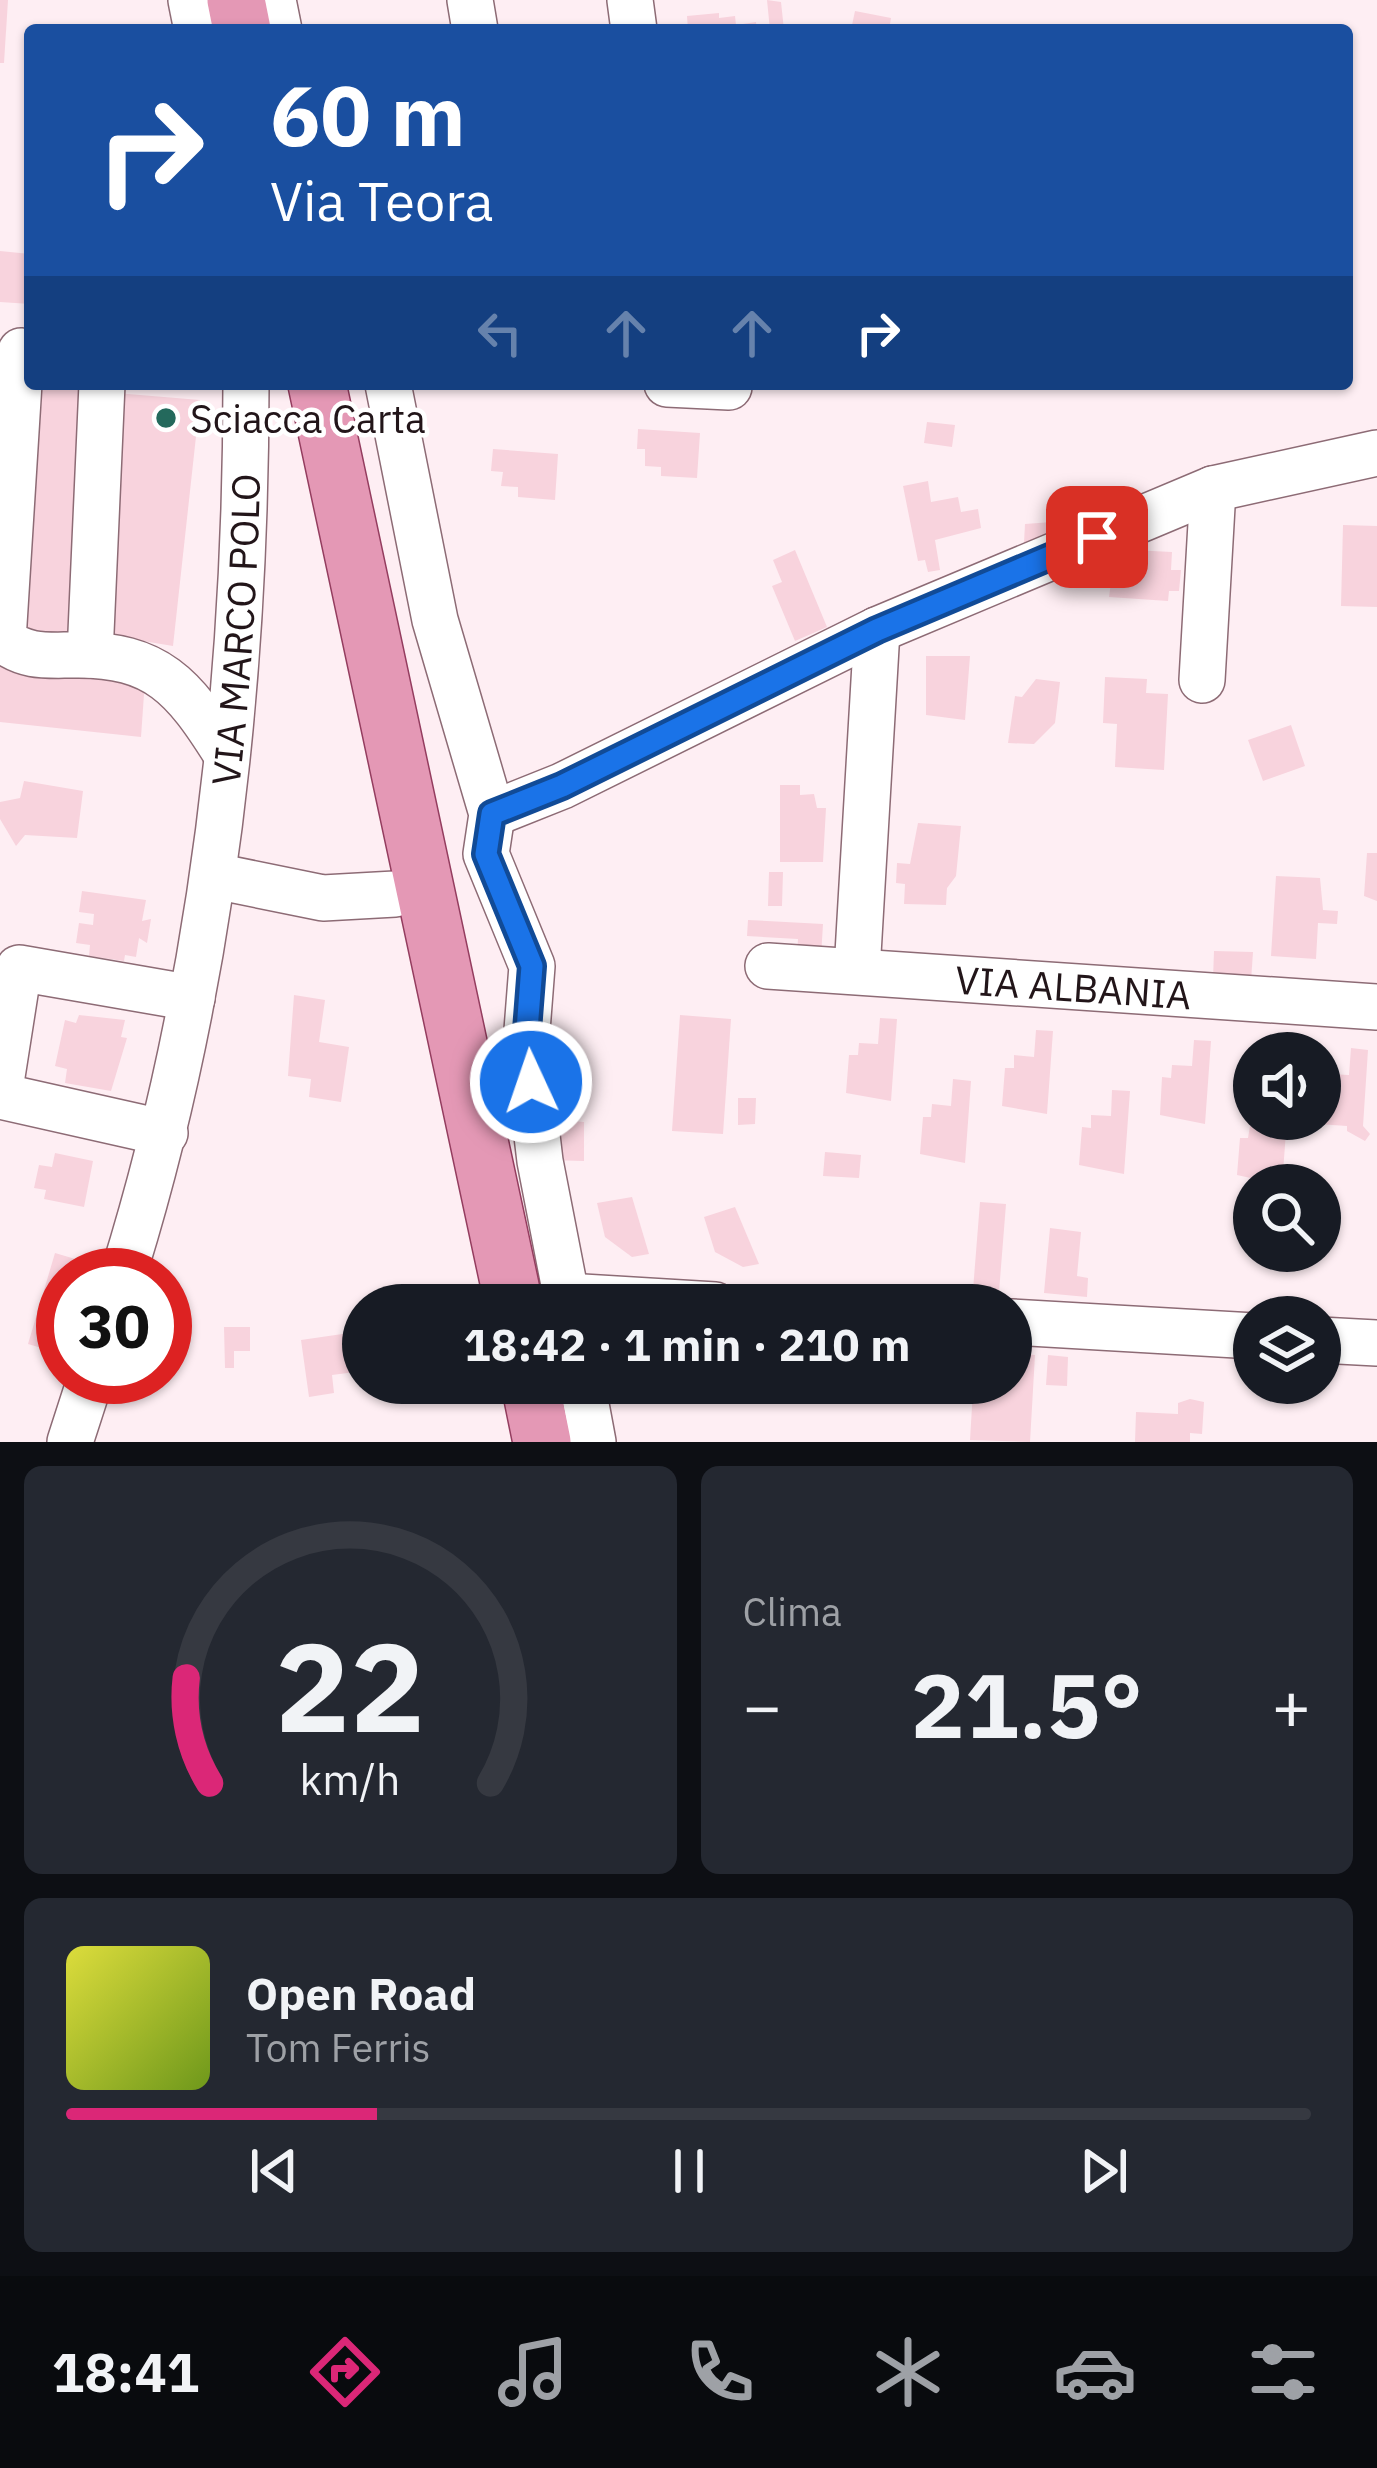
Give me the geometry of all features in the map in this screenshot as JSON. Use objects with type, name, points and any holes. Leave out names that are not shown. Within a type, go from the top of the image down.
[{"type":"main road","points":[[319,390],[544,1284]]},
{"type":"main road","points":[[534,1404],[542,1442]]},
{"type":"street","points":[[17,350],[3,640],[23,656],[89,655],[138,661],[176,684],[225,752]]},
{"type":"street","points":[[89,655],[103,390]]},
{"type":"street","name":"VIA MARCO POLO","points":[[131,1248],[165,1133],[215,876],[246,557],[246,390]]},
{"type":"street","points":[[389,390],[477,850],[532,966],[526,1043],[548,1284]]},
{"type":"street","points":[[477,850],[562,786],[877,630],[1213,488],[1377,453]]},
{"type":"street","points":[[1202,680],[1213,488]]},
{"type":"street","points":[[857,970],[877,630]]},
{"type":"street","points":[[215,876],[323,898],[394,894]]},
{"type":"street","name":"VIA ALBANIA","points":[[768,966],[1377,1007]]},
{"type":"street","points":[[165,1133],[0,1092],[20,968],[192,998]]},
{"type":"street","points":[[1032,1323],[1233,1335]]},
{"type":"street","points":[[1341,1341],[1377,1343]]},
{"type":"street","points":[[70,1442],[82,1404]]},
{"type":"street","points":[[586,1404],[593,1442]]},
{"type":"building","points":[[0,0],[8,0],[4,63],[0,63]]},
{"type":"building","points":[[767,0],[781,2],[783,24],[769,24]]},
{"type":"building","points":[[855,11],[891,18],[890,24],[852,24]]},
{"type":"building","points":[[719,13],[719,18],[735,16],[736,24],[688,24],[687,16]]},
{"type":"building","points":[[0,251],[24,253],[24,304],[0,302]]},
{"type":"building","points":[[43,390],[91,391],[73,636],[24,628]]},
{"type":"building","points":[[116,393],[200,400],[173,646],[95,633]]},
{"type":"building","points":[[927,422],[955,425],[952,447],[924,443]]},
{"type":"building","points":[[638,429],[700,433],[697,478],[661,476],[661,467],[645,466],[645,449],[637,449]]},
{"type":"building","points":[[493,449],[558,454],[555,500],[518,497],[518,487],[501,486],[503,472],[491,471]]},
{"type":"building","points":[[928,481],[931,502],[958,497],[961,512],[978,509],[981,528],[935,540],[940,570],[928,572],[925,560],[918,561],[903,486]]},
{"type":"building","points":[[1052,522],[1050,548],[1023,561],[1025,524]]},
{"type":"building","points":[[1343,525],[1377,526],[1377,607],[1341,606]]},
{"type":"building","points":[[795,550],[827,627],[795,641],[772,586],[782,582],[773,560]]},
{"type":"building","points":[[1132,550],[1172,552],[1171,570],[1181,570],[1179,591],[1169,591],[1168,601],[1109,597],[1112,575],[1131,576]]},
{"type":"building","points":[[926,656],[970,656],[965,720],[926,715]]},
{"type":"building","points":[[0,664],[145,680],[141,737],[0,722]]},
{"type":"building","points":[[1105,677],[1147,679],[1146,693],[1168,694],[1164,770],[1115,767],[1117,724],[1103,723]]},
{"type":"building","points":[[1036,679],[1060,682],[1055,723],[1034,744],[1008,743],[1015,696],[1022,697]]},
{"type":"building","points":[[1291,725],[1305,766],[1263,781],[1248,740]]},
{"type":"building","points":[[24,781],[83,791],[77,838],[25,835],[16,846],[0,819],[0,802],[20,798]]},
{"type":"building","points":[[780,785],[800,785],[800,795],[814,794],[817,808],[826,808],[823,862],[780,862]]},
{"type":"building","points":[[918,823],[961,826],[956,876],[947,888],[946,905],[904,904],[905,884],[896,883],[897,863],[910,864]]},
{"type":"building","points":[[1367,853],[1377,853],[1377,901],[1364,896]]},
{"type":"building","points":[[769,872],[783,872],[782,906],[768,906]]},
{"type":"building","points":[[1276,876],[1320,878],[1323,910],[1338,911],[1337,924],[1318,923],[1316,959],[1271,956]]},
{"type":"building","points":[[82,891],[146,900],[142,921],[151,919],[147,943],[139,938],[136,957],[125,955],[124,961],[89,956],[90,945],[76,943],[79,923],[93,925],[94,914],[79,912]]},
{"type":"building","points":[[748,920],[823,924],[821,957],[797,955],[798,939],[747,936]]},
{"type":"building","points":[[1214,951],[1253,952],[1251,981],[1213,979]]},
{"type":"building","points":[[294,995],[325,1000],[319,1042],[349,1047],[341,1102],[309,1097],[311,1079],[288,1076]]},
{"type":"building","points":[[79,1015],[125,1020],[121,1037],[127,1038],[111,1091],[65,1083],[67,1069],[55,1066],[65,1020],[76,1023]]},
{"type":"building","points":[[680,1015],[731,1019],[723,1134],[672,1131]]},
{"type":"building","points":[[880,1018],[897,1019],[891,1101],[846,1093],[849,1055],[858,1055],[859,1043],[878,1044]]},
{"type":"building","points":[[1036,1030],[1053,1031],[1047,1114],[1002,1106],[1005,1068],[1014,1068],[1014,1055],[1034,1057]]},
{"type":"building","points":[[1194,1040],[1211,1041],[1205,1124],[1160,1115],[1162,1077],[1171,1078],[1172,1065],[1192,1066]]},
{"type":"building","points":[[1351,1048],[1368,1050],[1363,1126],[1370,1134],[1365,1141],[1341,1126],[1341,1075],[1349,1075]]},
{"type":"building","points":[[953,1079],[971,1081],[965,1163],[920,1154],[923,1117],[931,1117],[932,1104],[951,1106]]},
{"type":"building","points":[[1112,1090],[1130,1091],[1124,1174],[1079,1165],[1082,1127],[1091,1128],[1091,1115],[1111,1116]]},
{"type":"building","points":[[738,1098],[756,1098],[755,1124],[738,1125]]},
{"type":"building","points":[[558,1120],[584,1122],[584,1161],[546,1160],[558,1141]]},
{"type":"building","points":[[1240,1140],[1285,1140],[1284,1164],[1238,1164]]},
{"type":"building","points":[[825,1152],[861,1155],[859,1178],[823,1176]]},
{"type":"building","points":[[55,1153],[93,1161],[84,1207],[44,1199],[46,1190],[34,1188],[39,1165],[52,1167]]},
{"type":"building","points":[[632,1197],[649,1254],[632,1257],[605,1237],[597,1203]]},
{"type":"building","points":[[980,1202],[1006,1204],[1000,1284],[973,1284]]},
{"type":"building","points":[[735,1207],[759,1264],[743,1267],[715,1252],[704,1217]]},
{"type":"building","points":[[1050,1228],[1081,1232],[1077,1276],[1088,1278],[1087,1297],[1044,1293]]},
{"type":"building","points":[[36,1317],[36,1346],[28,1344]]},
{"type":"building","points":[[224,1327],[250,1327],[250,1351],[234,1351],[234,1368],[225,1368]]},
{"type":"building","points":[[342,1334],[342,1374],[332,1375],[334,1393],[309,1397],[301,1340]]},
{"type":"building","points":[[1035,1355],[1030,1442],[970,1440],[972,1404],[1032,1404]]},
{"type":"building","points":[[1048,1355],[1068,1357],[1067,1386],[1046,1385]]},
{"type":"building","points":[[1204,1402],[1202,1434],[1190,1433],[1190,1442],[1135,1442],[1136,1412],[1178,1414],[1178,1403]]},
{"type":"place","name":"Sciacca Carta","points":[[166,418]]},
{"type":"route","points":[[531,1082],[526,1043],[532,966],[486,854],[492,814],[562,786],[877,630],[1097,537]]}]
